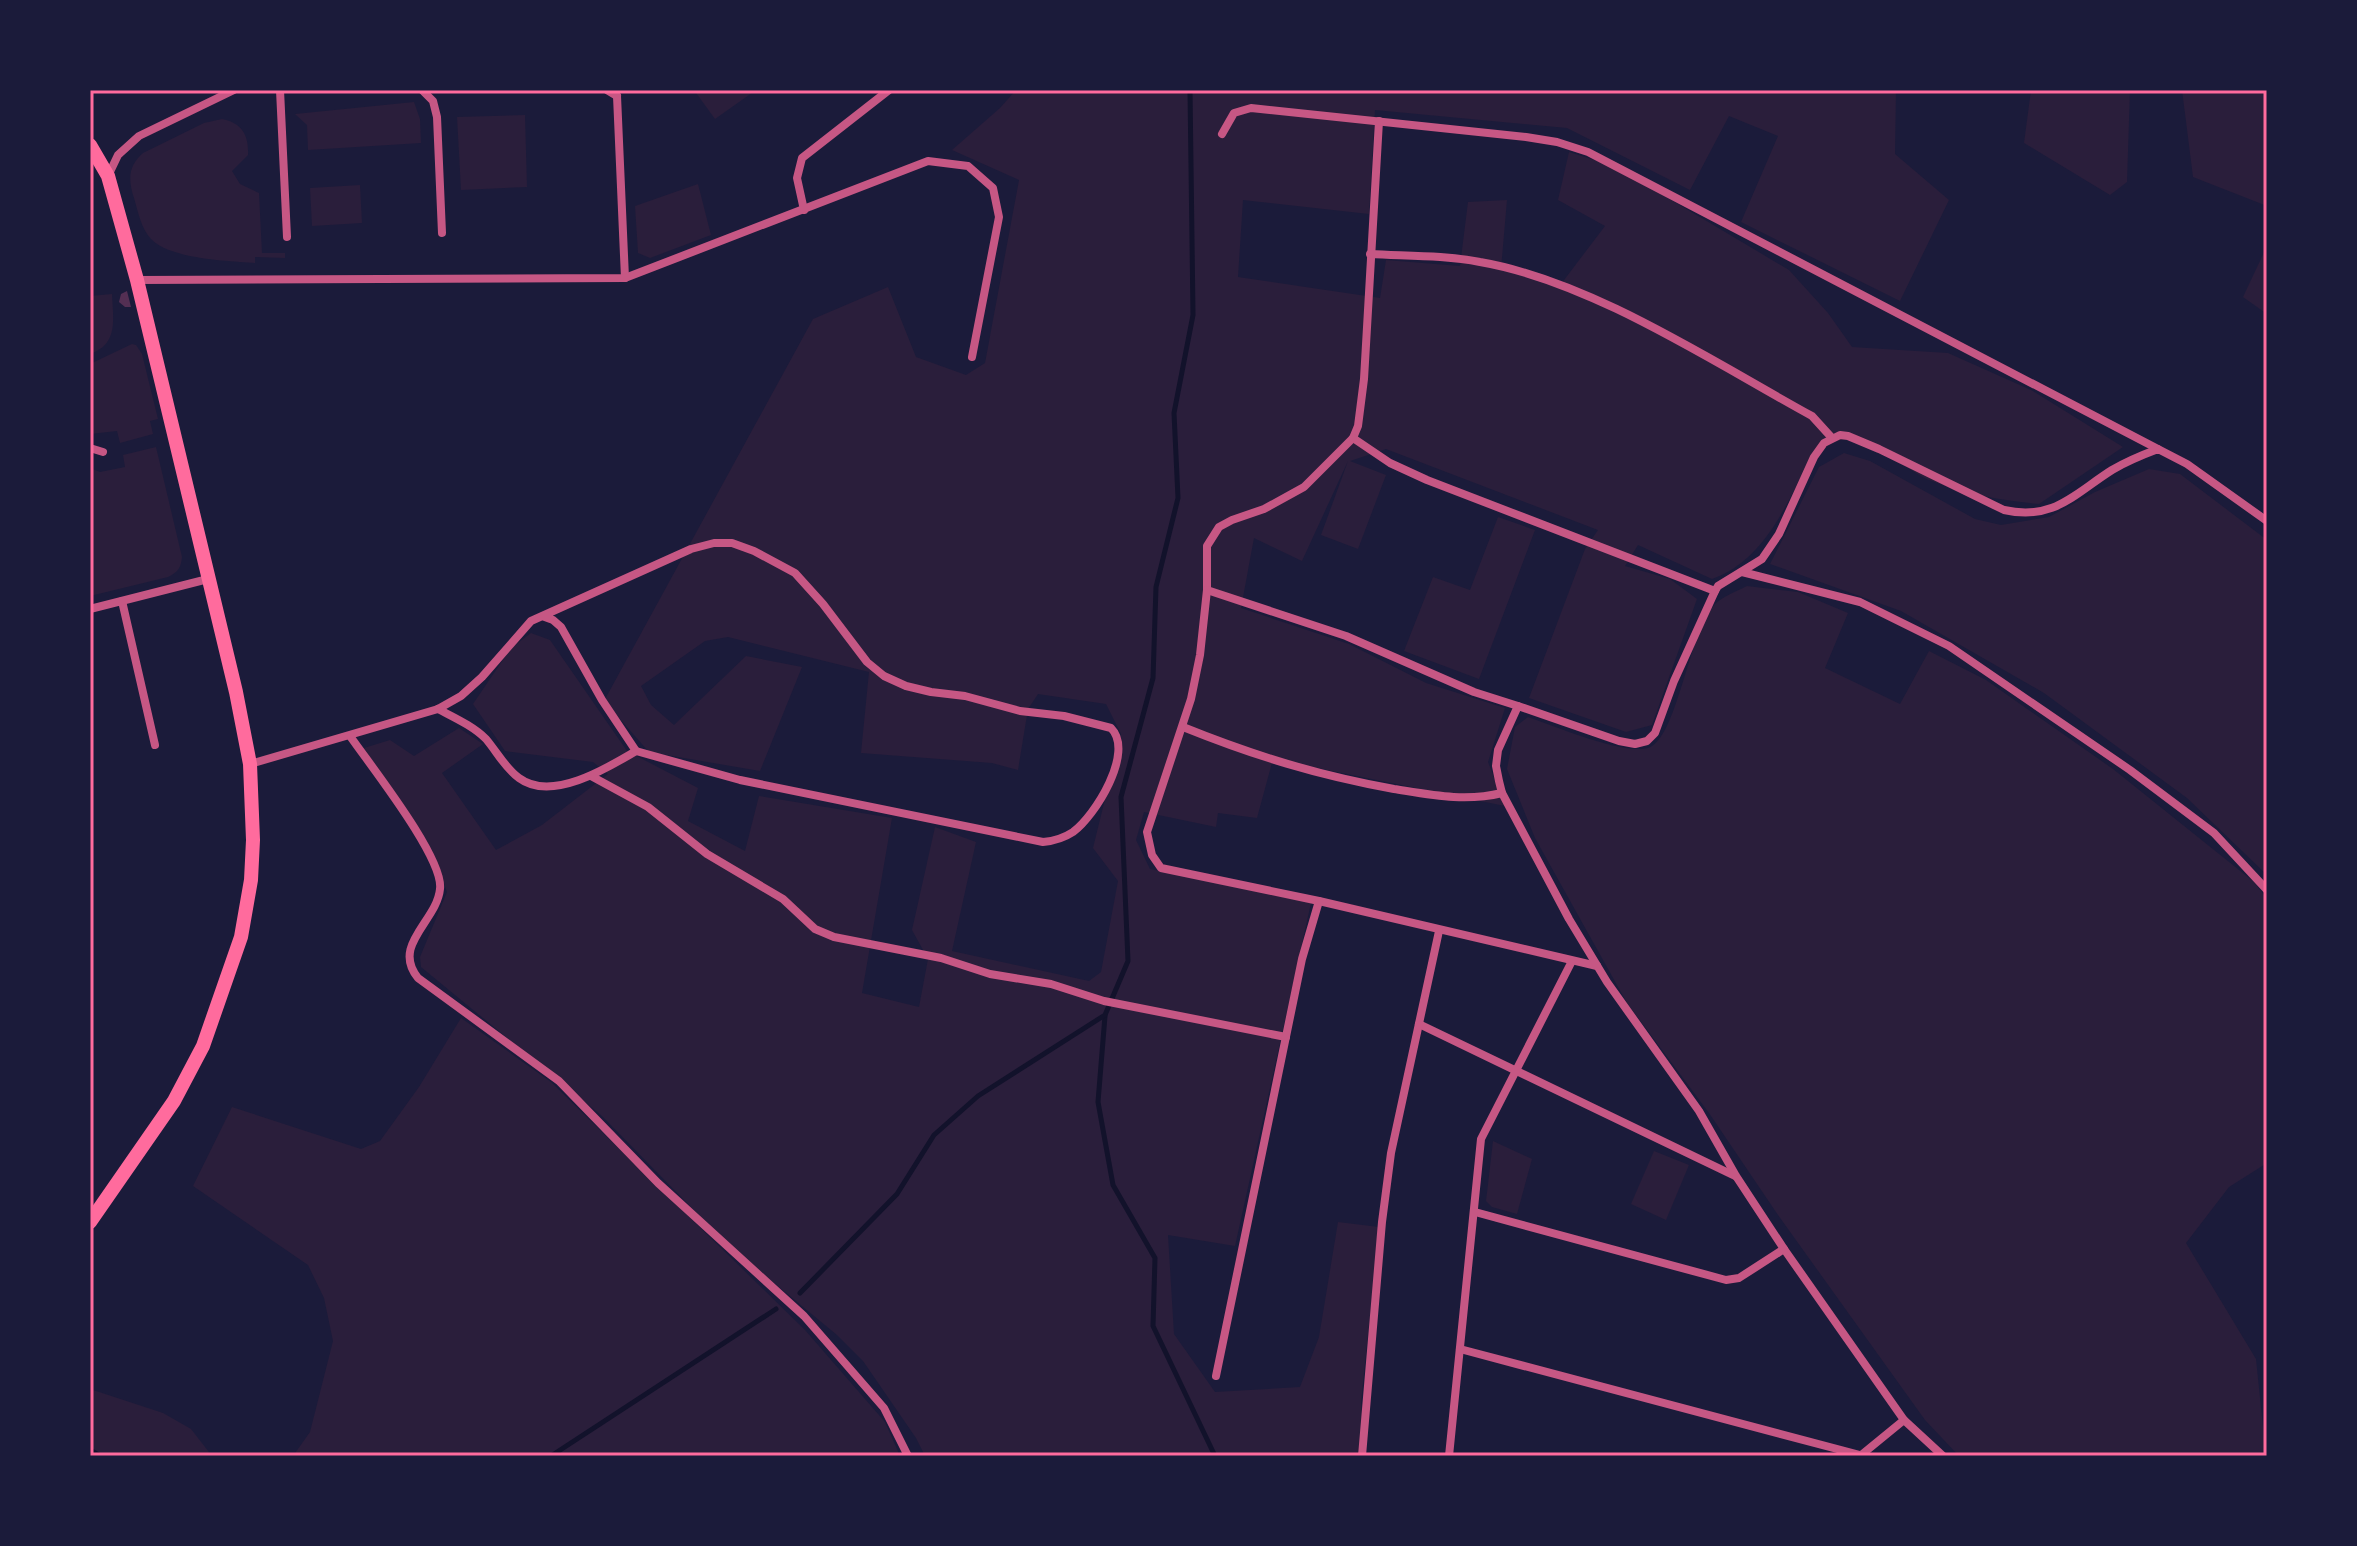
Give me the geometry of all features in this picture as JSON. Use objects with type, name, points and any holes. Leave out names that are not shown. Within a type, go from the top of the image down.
[{"type":"main road","points":[[90,145],[108,176],[137,280],[236,692],[250,764],[253,840],[251,880],[241,937],[229,976],[190,1073],[90,1222]]},
{"type":"street","points":[[108,176],[118,155],[139,136],[234,90]]},
{"type":"street","points":[[280,90],[287,237]]},
{"type":"street","points":[[422,90],[433,101],[437,117],[442,233]]},
{"type":"street","points":[[607,90],[617,96]]},
{"type":"street","points":[[617,96],[627,90]]},
{"type":"street","points":[[804,210],[797,178],[802,158],[889,90]]},
{"type":"street","points":[[617,96],[625,278]]},
{"type":"street","points":[[1222,134],[1234,113],[1251,108],[1526,137],[1557,142],[1588,152],[2187,464],[2267,521]]},
{"type":"street","points":[[1379,121],[1364,379],[1358,426],[1353,438],[1304,487],[1274,504],[1219,527],[1212,534],[1207,546],[1207,590],[1200,655],[1183,727],[1147,832],[1148,842],[1155,862],[1170,871],[1319,901],[1597,966]]},
{"type":"street","points":[[137,280],[625,278],[928,161],[968,166],[993,188],[999,217],[972,357]]},
{"type":"street","points":[[1370,254],[1478,261],[1563,287],[1653,328],[1812,416],[1832,438]]},
{"type":"street","points":[[1207,590],[1346,636],[1474,692],[1635,744],[1647,741],[1655,733],[1706,604],[1718,586],[1762,559],[1779,534],[1814,457],[1832,438],[1848,436],[1859,440],[1982,500],[2021,514],[2043,512],[2066,502],[2128,460],[2158,449]]},
{"type":"street","points":[[1353,438],[1390,463],[1427,480],[1715,591]]},
{"type":"street","points":[[90,448],[103,452]]},
{"type":"street","points":[[250,764],[438,709],[461,696],[482,677],[531,621],[542,616],[691,549],[714,543],[732,543],[754,551],[795,573],[867,662],[884,676],[931,692],[965,696],[1020,711],[1064,716],[1111,728],[1116,733],[1118,753],[1108,789],[1085,821],[1055,841],[1043,842],[740,780],[636,751],[602,700],[561,627],[542,616]]},
{"type":"street","points":[[1742,572],[1860,602],[1949,646],[2130,770],[2214,833],[2267,890]]},
{"type":"street","points":[[90,609],[208,579]]},
{"type":"street","points":[[122,601],[155,745]]},
{"type":"street","points":[[1518,706],[1498,750],[1496,766],[1502,793],[1597,966],[1699,1111],[1736,1176],[1784,1249],[1904,1420],[1943,1456]]},
{"type":"street","points":[[438,709],[485,738],[510,769],[529,784],[545,786],[591,776],[636,751]]},
{"type":"street","points":[[1183,727],[1250,754],[1362,783],[1450,798],[1477,799],[1502,793]]},
{"type":"street","points":[[350,736],[428,850],[437,871],[440,889],[408,953],[411,970],[559,1081],[658,1183],[818,1330],[884,1408],[908,1456]]},
{"type":"street","points":[[591,776],[648,807],[707,854],[783,899],[815,929],[834,937],[941,958],[990,974],[1051,984],[1104,1001],[1286,1037]]},
{"type":"street","points":[[1216,1376],[1302,959],[1319,901]]},
{"type":"street","points":[[1362,1456],[1386,1189],[1398,1114],[1439,931]]},
{"type":"street","points":[[1449,1456],[1481,1139],[1572,961]]},
{"type":"street","points":[[1419,1024],[1736,1176]]},
{"type":"street","points":[[1475,1212],[1726,1280],[1739,1278],[1784,1249]]},
{"type":"street","points":[[1460,1349],[1860,1456],[1904,1420]]},
{"type":"shaded area","points":[[694,90],[756,90],[715,119]]},
{"type":"shaded area","points":[[1016,90],[1896,90],[1895,154],[1949,200],[1900,301],[1741,222],[1778,136],[1729,116],[1690,190],[1567,128],[1375,110],[1369,214],[1243,200],[1238,277],[1380,298],[1386,260],[1460,266],[1468,202],[1507,200],[1501,269],[1558,288],[1605,226],[1558,200],[1569,152],[1614,166],[1789,270],[1828,313],[1852,347],[1948,353],[2031,390],[2123,447],[2039,504],[1945,486],[1919,475],[1870,443],[1843,439],[1814,455],[1770,532],[1745,560],[1729,571],[1712,579],[1638,545],[1625,566],[1670,579],[1697,599],[1652,725],[1626,732],[1529,698],[1585,549],[1598,530],[1386,449],[1350,461],[1386,475],[1358,549],[1321,535],[1348,461],[1302,561],[1254,538],[1241,608],[1349,644],[1426,683],[1505,708],[1488,762],[1505,806],[1273,759],[1257,818],[1218,813],[1216,827],[1144,812],[1136,840],[1150,869],[1311,903],[1235,1246],[1168,1235],[1174,1334],[1215,1392],[1300,1387],[1319,1337],[1338,1222],[1379,1227],[1361,1403],[1366,1456],[925,1456],[863,1361],[837,1335],[728,1245],[602,1116],[421,967],[420,957],[447,892],[432,850],[364,748],[390,740],[414,756],[459,728],[483,744],[442,773],[496,850],[542,825],[608,774],[593,762],[505,751],[473,704],[511,648],[531,633],[550,640],[627,751],[698,788],[688,821],[745,851],[759,796],[892,818],[862,993],[919,1007],[928,959],[912,930],[935,827],[976,842],[952,951],[1089,981],[1101,972],[1118,881],[1093,848],[1121,734],[1106,704],[1038,694],[1028,709],[1018,770],[992,763],[861,753],[869,672],[728,637],[705,641],[641,686],[651,705],[674,725],[746,656],[802,667],[760,771],[649,752],[604,701],[813,319],[888,287],[916,357],[966,375],[985,363],[1019,180],[952,150]]},
{"type":"shaded area","points":[[2031,90],[2130,90],[2127,182],[2110,195],[2024,143]]},
{"type":"shaded area","points":[[2182,90],[2267,90],[2267,206],[2193,177]]},
{"type":"shaded area","points":[[414,102],[420,119],[421,143],[308,150],[307,125],[295,114]]},
{"type":"shaded area","points":[[525,115],[527,187],[461,190],[457,117]]},
{"type":"shaded area","points":[[222,119],[239,127],[247,142],[248,155],[232,171],[240,184],[259,193],[262,253],[285,253],[285,258],[255,257],[255,263],[185,255],[160,246],[142,225],[130,179],[138,158],[204,123]]},
{"type":"shaded area","points":[[698,184],[711,235],[650,258],[638,253],[635,206]]},
{"type":"shaded area","points":[[360,185],[362,223],[312,226],[310,188]]},
{"type":"shaded area","points":[[2267,246],[2267,314],[2243,297]]},
{"type":"shaded area","points":[[112,294],[110,337],[99,350],[90,354],[90,296]]},
{"type":"shaded area","points":[[132,344],[142,354],[158,419],[150,421],[153,434],[120,443],[117,431],[90,434],[90,364]]},
{"type":"shaded area","points":[[156,447],[182,557],[180,567],[168,577],[90,596],[90,468],[100,472],[125,467],[123,455]]},
{"type":"shaded area","points":[[1844,453],[1870,461],[1975,519],[2001,525],[2049,517],[2095,492],[2149,469],[2180,474],[2267,540],[2267,875],[2187,798],[2044,693],[1901,611],[1770,564],[1819,467]]},
{"type":"shaded area","points":[[1498,517],[1535,530],[1479,679],[1404,651],[1433,577],[1470,590]]},
{"type":"shaded area","points":[[1747,586],[1798,592],[1848,613],[1825,668],[1900,704],[1929,651],[1986,680],[2113,769],[2254,882],[2267,899],[2267,1163],[2229,1187],[2186,1243],[2256,1359],[2266,1456],[1959,1456],[1925,1420],[1709,1113],[1627,1003],[1535,838],[1507,769],[1515,727],[1528,717],[1606,744],[1648,748],[1658,741],[1667,726],[1706,618],[1718,601]]},
{"type":"shaded area","points":[[461,1018],[551,1082],[805,1330],[885,1422],[900,1456],[293,1456],[310,1432],[333,1341],[324,1298],[308,1265],[193,1186],[232,1107],[361,1149],[380,1141],[419,1087]]},
{"type":"shaded area","points":[[1493,1141],[1532,1159],[1517,1214],[1492,1207],[1486,1201]]},
{"type":"shaded area","points":[[1654,1151],[1689,1165],[1666,1220],[1631,1204]]},
{"type":"shaded area","points":[[90,1389],[163,1413],[191,1429],[212,1456],[90,1456]]},
{"type":"building","points":[[127,291],[131,307],[119,302],[121,294]]},
{"type":"waterway","points":[[800,1293],[897,1194],[934,1135],[978,1096],[1105,1015],[1128,961],[1121,797],[1153,678],[1156,587],[1178,498],[1174,413],[1193,315],[1190,90]]},
{"type":"waterway","points":[[1105,1016],[1098,1102],[1113,1185],[1155,1258],[1153,1326],[1215,1456]]},
{"type":"waterway","points":[[551,1456],[776,1309]]},
{"type":"waterway","points":[[90,1450],[100,1456]]}]
